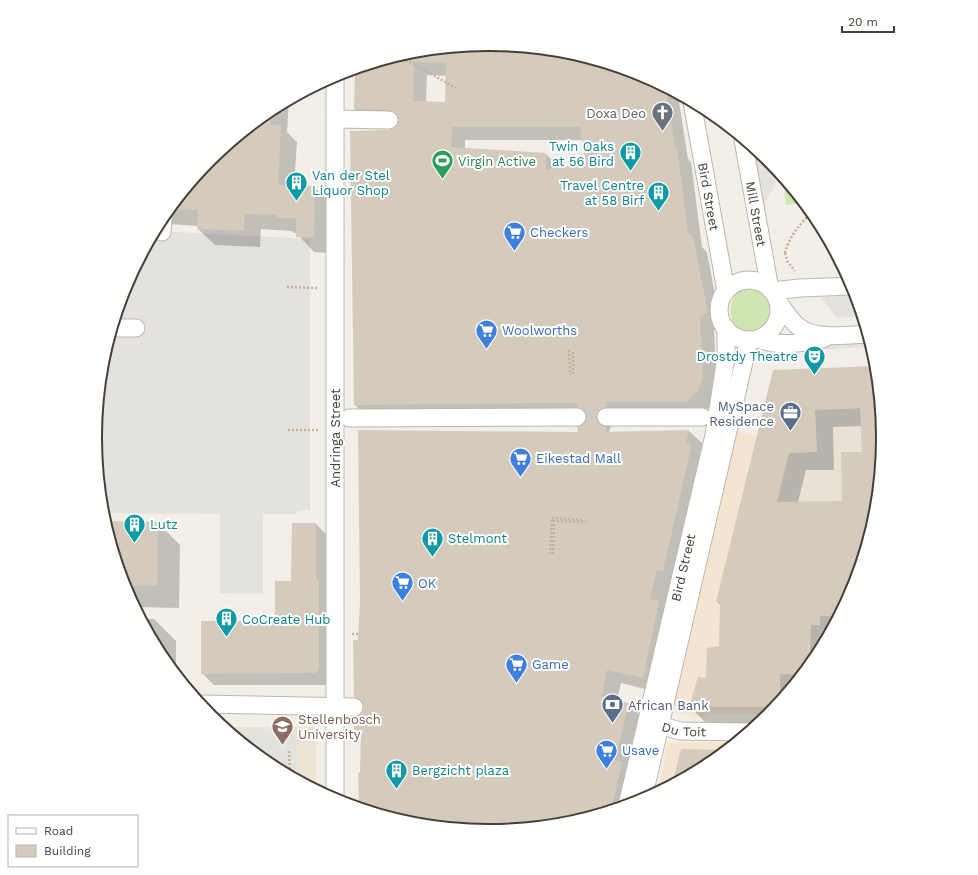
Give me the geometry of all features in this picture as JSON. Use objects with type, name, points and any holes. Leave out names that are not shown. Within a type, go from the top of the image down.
[{"type":"street","name":"Andringa Street","points":[[335,83],[334,706],[336,793]]},
{"type":"street","name":"Bird Street","points":[[693,110],[726,291]]},
{"type":"street","points":[[335,119],[389,120]]},
{"type":"street","name":"Mill Street","points":[[744,147],[773,293]]},
{"type":"street","points":[[835,336],[815,334],[800,328],[773,293],[759,282],[750,280],[733,285],[726,291],[722,298],[720,314],[726,328],[740,338],[783,343],[811,341],[835,336],[861,334]]},
{"type":"street","points":[[773,293],[800,288],[844,286]]},
{"type":"street","points":[[753,339],[773,328],[778,311],[773,293]]},
{"type":"street","points":[[119,328],[136,328]]},
{"type":"street","name":"Bird Street","points":[[644,792],[665,648],[714,435],[726,357],[726,328]]},
{"type":"street","name":"Bird Street","points":[[629,798],[653,723],[753,339]]},
{"type":"street","points":[[349,418],[577,417]]},
{"type":"street","points":[[606,418],[702,417]]},
{"type":"street","points":[[209,704],[354,707]]},
{"type":"street","name":"Du Toit","points":[[653,723],[680,731],[739,732]]},
{"type":"path","points":[[406,60],[456,88]]},
{"type":"path","points":[[780,254],[785,253],[789,242],[807,218]]},
{"type":"path","points":[[287,287],[323,288]]},
{"type":"path","points":[[569,350],[570,375]]},
{"type":"path","points":[[573,352],[574,376]]},
{"type":"path","points":[[288,430],[322,430]]},
{"type":"path","points":[[552,554],[552,518],[585,521]]},
{"type":"path","points":[[352,634],[358,634]]},
{"type":"path","points":[[289,751],[290,768]]},
{"type":"shaded area","points":[[756,158],[775,178],[776,184],[763,205]]},
{"type":"shaded area","points":[[162,231],[310,239],[310,510],[298,511],[296,514],[263,514],[263,594],[220,593],[220,514],[110,513],[103,463],[103,412],[110,362],[123,313],[142,267]]},
{"type":"shaded area","points":[[848,296],[856,316],[837,318],[821,297]]},
{"type":"shaded area","points":[[863,342],[864,347],[810,350],[810,344]]},
{"type":"shaded area","points":[[875,408],[876,438],[875,463],[868,513],[855,562],[836,608],[824,631],[796,673],[780,692],[781,569],[757,436],[788,411]]},
{"type":"shaded area","points":[[737,431],[757,436],[781,569],[780,692],[759,714],[708,713],[704,717],[691,717],[681,714],[676,710],[674,702]]},
{"type":"shaded area","name":"Stellenbosch University","points":[[233,727],[316,727],[316,783],[274,759]]},
{"type":"shaded area","points":[[235,729],[298,730],[298,773],[274,759]]},
{"type":"shaded area","points":[[727,741],[704,759],[659,784],[667,743]]},
{"type":"green space","points":[[784,188],[797,204],[786,205]]},
{"type":"green space","points":[[751,287],[764,292],[768,297],[771,309],[768,323],[764,329],[760,333],[751,335],[742,332],[734,325],[732,321],[731,309],[733,299],[737,292]]},
{"type":"building","name":"Eikestad Mall","points":[[464,52],[514,52],[564,58],[589,64],[637,80],[667,95],[675,147],[677,147],[688,233],[693,237],[708,313],[700,316],[703,377],[699,390],[686,402],[606,402],[606,407],[601,409],[596,417],[598,422],[606,427],[606,432],[689,430],[686,442],[692,444],[663,571],[657,570],[650,599],[659,601],[643,678],[607,670],[602,696],[629,703],[615,760],[622,762],[613,803],[564,817],[539,821],[489,824],[439,821],[414,817],[389,811],[359,801],[358,772],[360,773],[361,730],[354,730],[354,717],[362,712],[364,707],[359,699],[354,697],[353,640],[358,640],[360,600],[358,430],[578,432],[577,427],[585,422],[587,417],[582,409],[577,407],[577,403],[354,405],[350,131],[389,130],[397,125],[399,121],[398,115],[390,110],[354,109],[355,75],[389,64],[414,58]],"holes":[[[414,62],[446,63],[445,102],[413,101]],[[452,127],[580,127],[586,163],[546,170],[546,153],[451,147]]]},
{"type":"building","points":[[270,119],[270,124],[281,125],[278,185],[315,186],[314,237],[296,237],[296,218],[277,218],[277,215],[245,214],[244,231],[197,229],[198,210],[177,209],[198,183],[216,164],[234,147]]},
{"type":"building","points":[[869,366],[875,412],[875,463],[868,513],[855,562],[832,616],[820,616],[820,625],[811,625],[810,652],[795,675],[780,674],[780,692],[766,707],[689,707],[698,677],[706,678],[707,648],[719,646],[720,602],[716,602],[773,370]],"holes":[[[860,408],[862,452],[841,452],[842,501],[777,502],[789,453],[817,452],[815,410]]]},
{"type":"building","name":"Lutz","points":[[112,521],[158,522],[157,586],[132,585],[123,562]]},
{"type":"building","points":[[292,523],[316,523],[316,581],[319,581],[319,669],[315,673],[201,674],[201,621],[275,621],[275,581],[291,581]]},
{"type":"building","points":[[681,749],[716,750],[704,759],[674,776]]},
{"type":"tunnel","points":[[577,417],[606,417]]},
{"type":"place","name":"Doxa Deo","points":[[662,132]]},
{"type":"place","name":"Twin Oaks at 56 Bird","points":[[630,172]]},
{"type":"place","name":"Virgin Active","points":[[442,180]]},
{"type":"place","name":"Van der Stel Liquor Shop","points":[[296,202]]},
{"type":"place","name":"Travel Centre at 58 Birf","points":[[659,212]]},
{"type":"place","name":"Checkers","points":[[514,252]]},
{"type":"place","name":"Woolworths","points":[[487,350]]},
{"type":"place","name":"Drostdy Theatre","points":[[814,376]]},
{"type":"place","name":"MySpace Residence","points":[[790,432]]},
{"type":"place","name":"Eikestad Mall","points":[[521,478]]},
{"type":"place","name":"Lutz","points":[[135,544]]},
{"type":"place","name":"Stelmont","points":[[432,558]]},
{"type":"place","name":"OK","points":[[403,602]]},
{"type":"place","name":"CoCreate Hub","points":[[227,638]]},
{"type":"place","name":"Game","points":[[517,684]]},
{"type":"place","name":"African Bank","points":[[613,724]]},
{"type":"place","name":"Stellenbosch University","points":[[282,746]]},
{"type":"place","name":"Usave","points":[[607,770]]},
{"type":"place","name":"Bergzicht plaza","points":[[396,790]]}]
